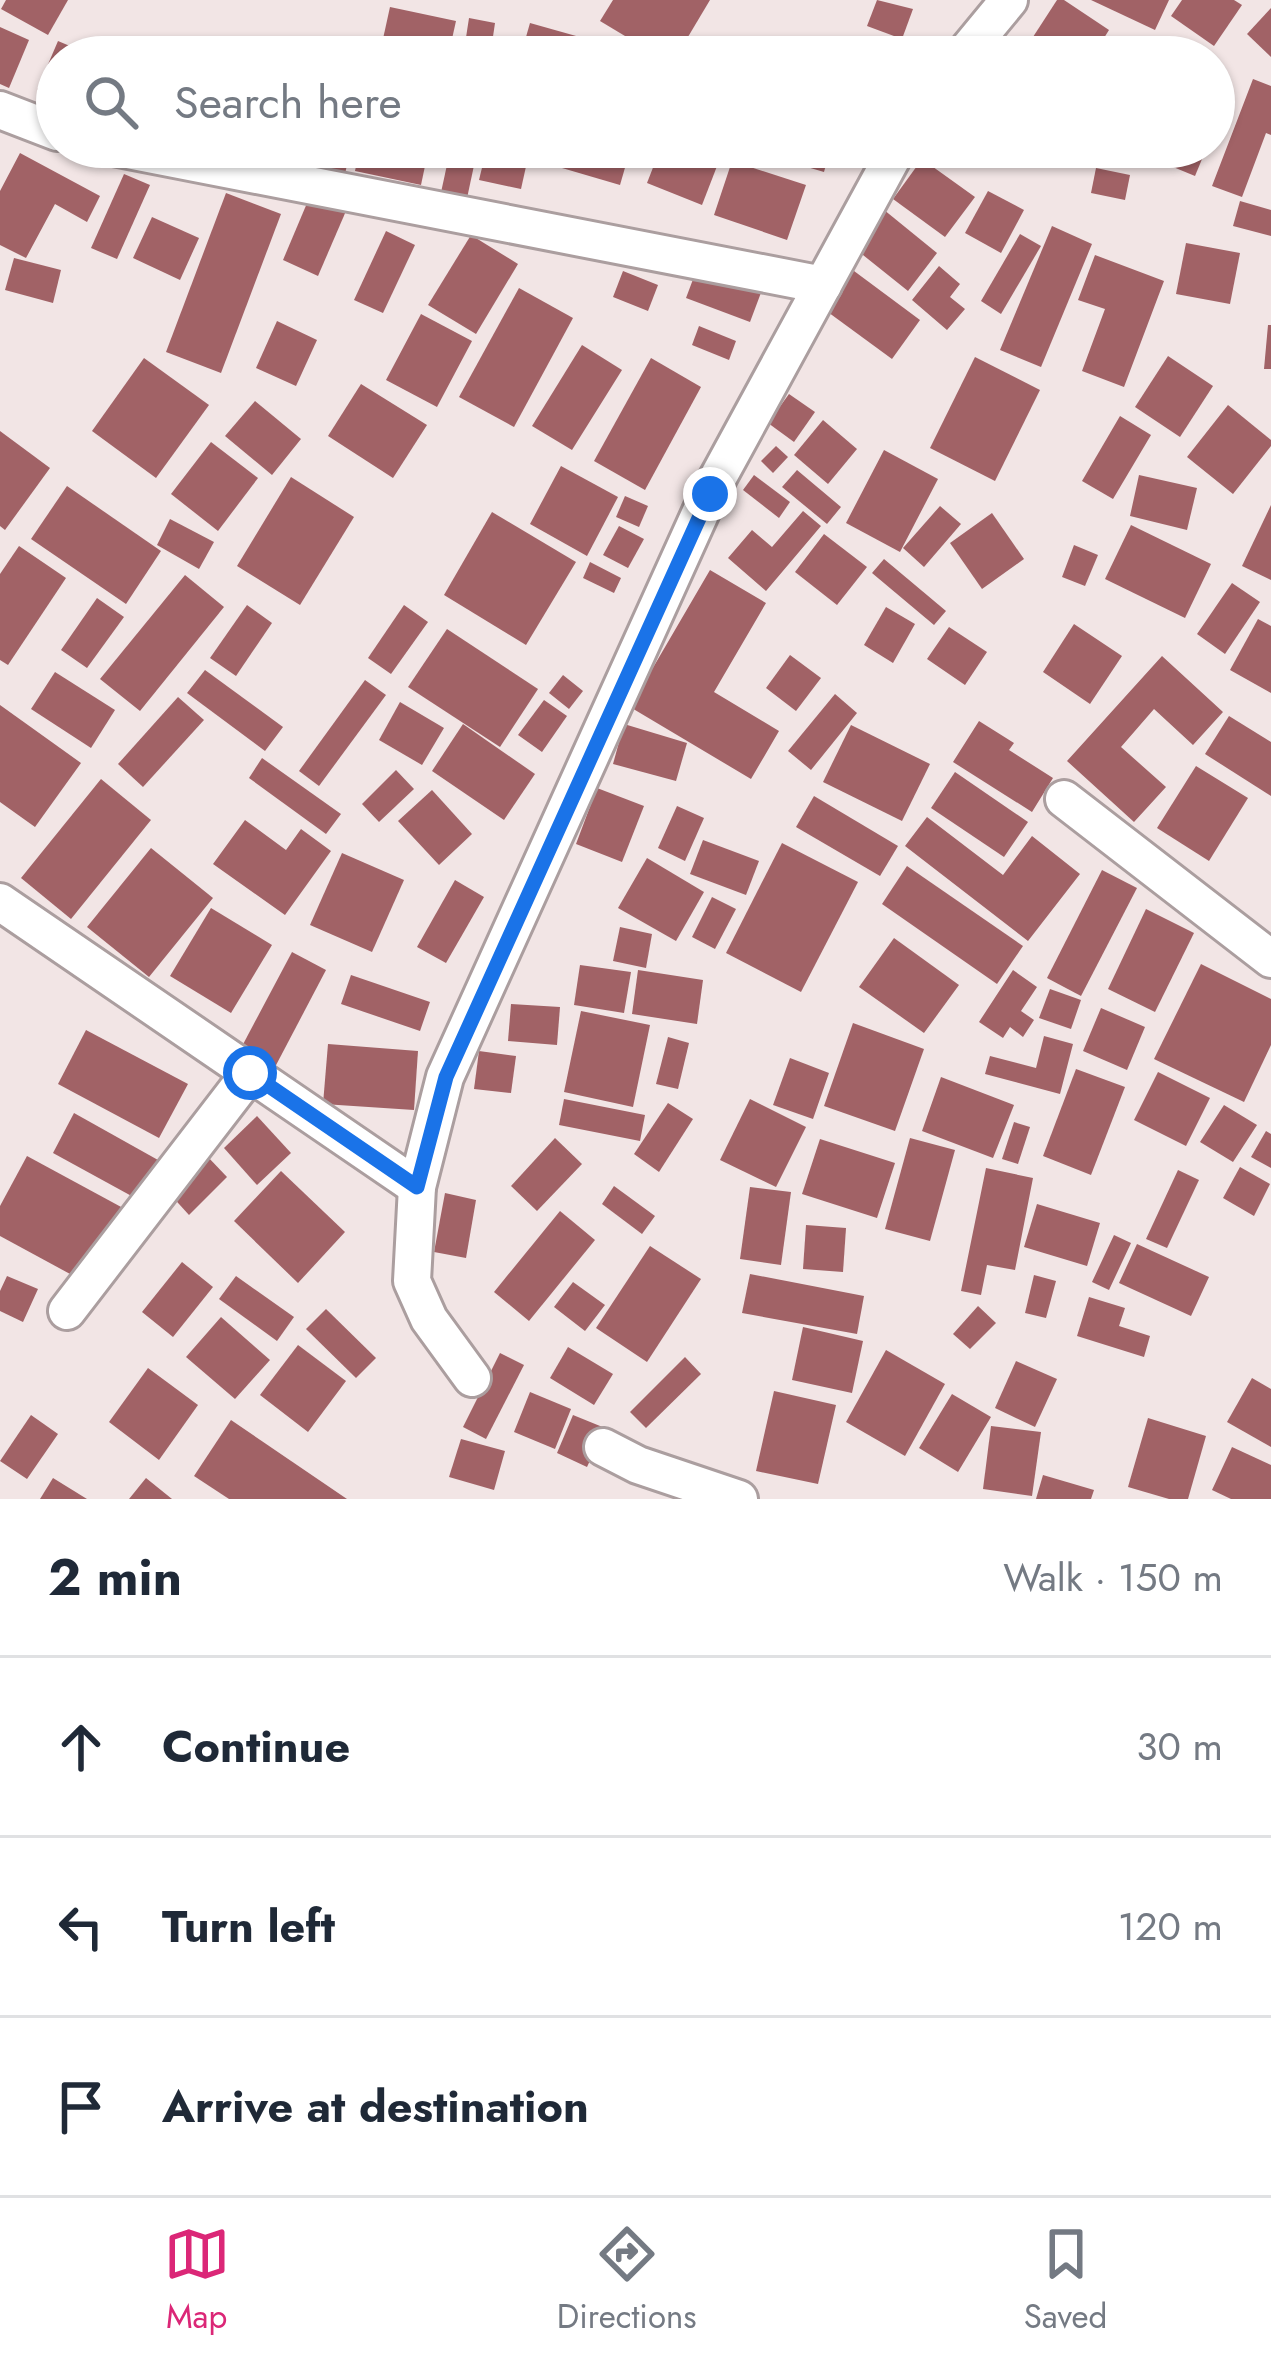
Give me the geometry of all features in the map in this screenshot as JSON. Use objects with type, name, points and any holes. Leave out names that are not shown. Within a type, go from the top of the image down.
[{"type":"street","points":[[979,36],[1009,0]]},
{"type":"street","points":[[0,110],[36,124]]},
{"type":"street","points":[[221,168],[824,285]]},
{"type":"street","points":[[472,1378],[429,1319],[412,1281],[417,1187],[446,1077],[710,494],[887,168]]},
{"type":"street","points":[[1064,799],[1271,959]]},
{"type":"street","points":[[0,902],[417,1187]]},
{"type":"street","points":[[67,1311],[250,1073]]},
{"type":"street","points":[[603,1447],[638,1465],[740,1499]]},
{"type":"building","points":[[6,0],[68,0],[48,35],[1,9]]},
{"type":"building","points":[[613,0],[710,0],[689,36],[625,36],[600,21]]},
{"type":"building","points":[[877,0],[913,9],[903,36],[867,26]]},
{"type":"building","points":[[1057,0],[1109,30],[1105,36],[1034,36]]},
{"type":"building","points":[[1091,0],[1169,0],[1155,30]]},
{"type":"building","points":[[1182,0],[1234,0],[1242,5],[1221,36],[1200,36],[1171,16]]},
{"type":"building","points":[[390,7],[456,21],[453,36],[384,36]]},
{"type":"building","points":[[1271,8],[1271,57],[1247,34]]},
{"type":"building","points":[[469,18],[495,23],[493,36],[466,36]]},
{"type":"building","points":[[530,23],[576,36],[526,36]]},
{"type":"building","points":[[0,27],[29,40],[9,88],[0,84]]},
{"type":"building","points":[[1253,79],[1271,86],[1271,135],[1266,133],[1242,197],[1212,186],[1219,168],[1235,168],[1235,126]]},
{"type":"building","points":[[20,153],[36,162],[36,168],[48,168],[100,196],[87,222],[55,204],[26,258],[0,245],[0,191]]},
{"type":"building","points":[[315,168],[346,168],[345,174]]},
{"type":"building","points":[[356,168],[425,168],[421,185]]},
{"type":"building","points":[[446,168],[473,168],[466,203],[440,197]]},
{"type":"building","points":[[482,168],[526,168],[521,189],[479,180]]},
{"type":"building","points":[[562,168],[625,168],[620,185]]},
{"type":"building","points":[[653,168],[716,168],[702,205],[647,183]]},
{"type":"building","points":[[730,168],[754,168],[806,185],[787,240],[714,215]]},
{"type":"building","points":[[915,168],[935,168],[975,197],[945,237],[893,199]]},
{"type":"building","points":[[1096,168],[1130,175],[1125,200],[1091,193]]},
{"type":"building","points":[[1176,168],[1198,168],[1195,176]]},
{"type":"building","points":[[124,174],[150,185],[117,259],[91,248]]},
{"type":"building","points":[[988,191],[1024,210],[1001,253],[965,233]]},
{"type":"building","points":[[226,193],[281,214],[221,373],[166,352]]},
{"type":"building","points":[[310,196],[346,211],[318,276],[283,260]]},
{"type":"building","points":[[1240,201],[1271,210],[1271,236],[1233,226]]},
{"type":"building","points":[[878,205],[937,253],[908,291],[848,243]]},
{"type":"building","points":[[152,217],[199,238],[180,280],[133,258]]},
{"type":"building","points":[[1052,226],[1092,244],[1041,367],[1000,350]]},
{"type":"building","points":[[386,231],[415,245],[383,313],[354,300]]},
{"type":"building","points":[[1020,234],[1041,246],[1001,314],[981,301]]},
{"type":"building","points":[[471,235],[518,264],[476,334],[428,305]]},
{"type":"building","points":[[1186,243],[1240,253],[1230,304],[1176,294]]},
{"type":"building","points":[[1095,255],[1164,281],[1124,387],[1082,371],[1105,309],[1078,300]]},
{"type":"building","points":[[14,258],[61,270],[53,303],[5,290]]},
{"type":"building","points":[[698,266],[762,290],[750,322],[686,298]]},
{"type":"building","points":[[939,266],[960,284],[950,297],[965,309],[947,330],[912,300]]},
{"type":"building","points":[[850,268],[920,320],[892,359],[821,307]]},
{"type":"building","points":[[623,271],[658,285],[648,311],[613,297]]},
{"type":"building","points":[[519,288],[573,318],[514,427],[459,397]]},
{"type":"building","points":[[421,314],[472,341],[437,407],[386,380]]},
{"type":"building","points":[[277,321],[317,340],[296,386],[256,368]]},
{"type":"building","points":[[1268,325],[1271,369],[1264,369]]},
{"type":"building","points":[[699,326],[736,341],[729,360],[692,345]]},
{"type":"building","points":[[582,345],[622,370],[572,450],[532,426]]},
{"type":"building","points":[[1168,356],[1213,386],[1180,437],[1135,407]]},
{"type":"building","points":[[975,357],[1040,390],[995,481],[930,448]]},
{"type":"building","points":[[144,358],[209,405],[156,478],[92,431]]},
{"type":"building","points":[[651,358],[701,387],[645,490],[594,461]]},
{"type":"building","points":[[361,384],[427,425],[393,478],[328,436]]},
{"type":"building","points":[[789,394],[815,412],[794,442],[768,423]]},
{"type":"building","points":[[255,401],[301,439],[272,475],[225,436]]},
{"type":"building","points":[[1228,405],[1271,440],[1233,494],[1187,457]]},
{"type":"building","points":[[1120,416],[1151,435],[1113,499],[1082,481]]},
{"type":"building","points":[[823,420],[857,449],[828,484],[794,455]]},
{"type":"building","points":[[0,431],[50,468],[5,530],[0,526]]},
{"type":"building","points":[[211,442],[258,478],[218,531],[171,494]]},
{"type":"building","points":[[776,446],[788,457],[773,473],[761,461]]},
{"type":"building","points":[[884,450],[938,479],[900,552],[846,523]]},
{"type":"building","points":[[561,466],[618,497],[587,556],[530,524]]},
{"type":"building","points":[[797,470],[841,507],[827,524],[782,487]]},
{"type":"building","points":[[754,475],[790,502],[779,518],[743,490]]},
{"type":"building","points":[[1139,475],[1197,488],[1187,530],[1130,516]]},
{"type":"building","points":[[291,477],[354,517],[300,605],[237,566]]},
{"type":"building","points":[[67,486],[161,551],[126,604],[31,539]]},
{"type":"building","points":[[625,496],[648,506],[639,527],[616,517]]},
{"type":"building","points":[[1271,505],[1271,580],[1242,566]]},
{"type":"building","points":[[940,506],[961,524],[924,567],[903,548]]},
{"type":"building","points":[[803,511],[821,526],[766,591],[728,558],[752,530],[772,547]]},
{"type":"building","points":[[492,512],[576,562],[526,645],[444,595]]},
{"type":"building","points":[[992,513],[1024,559],[982,589],[950,543]]},
{"type":"building","points":[[170,519],[214,542],[199,569],[157,545]]},
{"type":"building","points":[[1131,525],[1211,564],[1185,618],[1105,579]]},
{"type":"building","points":[[619,526],[644,539],[628,568],[603,555]]},
{"type":"building","points":[[824,534],[867,567],[837,605],[795,572]]},
{"type":"building","points":[[1074,545],[1098,555],[1085,586],[1062,577]]},
{"type":"building","points":[[19,546],[66,578],[8,665],[0,660],[0,574]]},
{"type":"building","points":[[884,559],[946,611],[934,625],[872,573]]},
{"type":"building","points":[[590,562],[621,578],[614,593],[583,578]]},
{"type":"building","points":[[710,570],[766,603],[714,692],[779,731],[751,779],[630,707]]},
{"type":"building","points":[[185,575],[224,607],[140,711],[100,679]]},
{"type":"building","points":[[1232,583],[1260,602],[1225,654],[1197,634]]},
{"type":"building","points":[[97,598],[124,617],[87,668],[61,650]]},
{"type":"building","points":[[247,605],[272,623],[236,676],[210,658]]},
{"type":"building","points":[[404,605],[428,622],[391,674],[368,658]]},
{"type":"building","points":[[886,607],[915,624],[893,663],[864,645]]},
{"type":"building","points":[[1258,619],[1271,626],[1271,693],[1230,670]]},
{"type":"building","points":[[1074,624],[1122,656],[1090,704],[1043,672]]},
{"type":"building","points":[[949,627],[987,652],[965,685],[927,659]]},
{"type":"building","points":[[447,629],[538,689],[500,747],[408,687]]},
{"type":"building","points":[[790,655],[821,678],[796,711],[766,688]]},
{"type":"building","points":[[1162,656],[1223,712],[1193,745],[1154,709],[1121,747],[1166,787],[1134,822],[1067,761]]},
{"type":"building","points":[[205,670],[283,727],[265,751],[187,693]]},
{"type":"building","points":[[55,672],[115,710],[91,748],[31,709]]},
{"type":"building","points":[[563,675],[583,691],[569,709],[549,693]]},
{"type":"building","points":[[365,680],[386,695],[319,786],[299,771]]},
{"type":"building","points":[[835,694],[857,713],[811,770],[788,751]]},
{"type":"building","points":[[178,697],[204,720],[143,787],[118,764]]},
{"type":"building","points":[[544,700],[567,716],[542,752],[518,735]]},
{"type":"building","points":[[400,702],[444,728],[422,765],[379,740]]},
{"type":"building","points":[[0,705],[81,763],[35,827],[0,802]]},
{"type":"building","points":[[1229,716],[1271,742],[1271,796],[1205,754]]},
{"type":"building","points":[[979,721],[1014,743],[1009,750],[1053,778],[1032,812],[953,762]]},
{"type":"building","points":[[463,724],[535,774],[504,820],[432,771]]},
{"type":"building","points":[[624,724],[687,743],[676,781],[613,764]]},
{"type":"building","points":[[851,725],[930,764],[902,821],[823,782]]},
{"type":"building","points":[[262,758],[341,814],[326,834],[249,778]]},
{"type":"building","points":[[1196,766],[1248,798],[1209,861],[1157,828]]},
{"type":"building","points":[[396,770],[414,789],[379,822],[362,804]]},
{"type":"building","points":[[955,772],[1028,822],[1004,857],[931,808]]},
{"type":"building","points":[[101,779],[151,820],[71,919],[21,878]]},
{"type":"building","points":[[597,788],[644,806],[622,862],[576,844]]},
{"type":"building","points":[[432,790],[472,834],[439,865],[398,821]]},
{"type":"building","points":[[814,796],[898,846],[880,876],[796,827]]},
{"type":"building","points":[[677,806],[704,818],[685,861],[658,848]]},
{"type":"building","points":[[927,817],[1003,875],[1032,836],[1080,874],[1028,941],[905,846]]},
{"type":"building","points":[[245,820],[286,850],[301,829],[331,851],[285,915],[213,864]]},
{"type":"building","points":[[703,840],[759,861],[746,895],[690,874]]},
{"type":"building","points":[[782,843],[858,882],[801,992],[726,953]]},
{"type":"building","points":[[151,848],[213,898],[149,977],[87,927]]},
{"type":"building","points":[[342,853],[404,880],[372,952],[310,925]]},
{"type":"building","points":[[647,858],[704,892],[676,941],[618,908]]},
{"type":"building","points":[[907,866],[1023,946],[997,984],[882,904]]},
{"type":"building","points":[[1102,870],[1137,888],[1081,996],[1047,978]]},
{"type":"building","points":[[455,880],[484,897],[446,963],[417,947]]},
{"type":"building","points":[[712,897],[736,909],[715,949],[692,937]]},
{"type":"building","points":[[211,908],[272,945],[231,1013],[170,976]]},
{"type":"building","points":[[1146,909],[1194,933],[1155,1012],[1108,989]]},
{"type":"building","points":[[620,927],[652,934],[646,968],[613,961]]},
{"type":"building","points":[[894,938],[959,985],[924,1033],[859,987]]},
{"type":"building","points":[[292,952],[326,970],[274,1069],[240,1050]]},
{"type":"building","points":[[1201,964],[1271,999],[1271,1045],[1244,1102],[1154,1059]]},
{"type":"building","points":[[580,965],[631,972],[624,1013],[574,1005]]},
{"type":"building","points":[[638,970],[703,980],[697,1024],[632,1014]]},
{"type":"building","points":[[1013,970],[1037,987],[1021,1011],[1034,1020],[1023,1037],[1010,1027],[1003,1038],[979,1022]]},
{"type":"building","points":[[351,975],[430,1002],[420,1031],[341,1004]]},
{"type":"building","points":[[1050,989],[1081,1000],[1071,1029],[1039,1018]]},
{"type":"building","points":[[511,1004],[560,1007],[557,1045],[508,1041]]},
{"type":"building","points":[[1101,1008],[1145,1027],[1127,1070],[1083,1051]]},
{"type":"building","points":[[581,1011],[650,1025],[633,1107],[564,1092]]},
{"type":"building","points":[[853,1023],[924,1049],[895,1131],[824,1106]]},
{"type":"building","points":[[86,1030],[188,1084],[159,1138],[58,1084]]},
{"type":"building","points":[[1044,1036],[1073,1044],[1060,1094],[985,1074],[990,1056],[1036,1068]]},
{"type":"building","points":[[668,1037],[689,1043],[678,1089],[656,1084]]},
{"type":"building","points":[[328,1044],[418,1051],[414,1110],[323,1104]]},
{"type":"building","points":[[479,1051],[516,1056],[511,1093],[474,1089]]},
{"type":"building","points":[[790,1058],[829,1073],[813,1119],[773,1105]]},
{"type":"building","points":[[1076,1069],[1125,1087],[1091,1175],[1043,1156]]},
{"type":"building","points":[[1158,1072],[1210,1098],[1186,1146],[1134,1120]]},
{"type":"building","points":[[941,1077],[1014,1105],[993,1158],[922,1131]]},
{"type":"building","points":[[564,1099],[645,1115],[640,1141],[559,1125]]},
{"type":"building","points":[[750,1099],[806,1127],[776,1187],[720,1160]]},
{"type":"building","points":[[668,1103],[693,1119],[659,1172],[634,1154]]},
{"type":"building","points":[[1224,1105],[1257,1125],[1233,1162],[1200,1142]]},
{"type":"building","points":[[74,1113],[158,1160],[137,1199],[53,1153]]},
{"type":"building","points":[[257,1116],[291,1153],[257,1185],[224,1148]]},
{"type":"building","points":[[1014,1122],[1030,1127],[1018,1164],[1002,1159]]},
{"type":"building","points":[[1266,1131],[1271,1134],[1271,1168],[1251,1157]]},
{"type":"building","points":[[555,1138],[582,1164],[537,1211],[511,1186]]},
{"type":"building","points":[[910,1138],[955,1150],[930,1241],[885,1229]]},
{"type":"building","points":[[820,1139],[895,1163],[877,1218],[802,1194]]},
{"type":"building","points":[[27,1156],[123,1208],[83,1281],[0,1236],[0,1206]]},
{"type":"building","points":[[207,1156],[227,1177],[189,1215],[169,1193]]},
{"type":"building","points":[[1240,1167],[1270,1184],[1254,1216],[1223,1198]]},
{"type":"building","points":[[986,1168],[1033,1178],[1015,1270],[987,1265],[981,1295],[961,1291]]},
{"type":"building","points":[[1178,1170],[1199,1180],[1167,1248],[1146,1239]]},
{"type":"building","points":[[281,1171],[345,1232],[298,1283],[234,1221]]},
{"type":"building","points":[[614,1186],[655,1216],[642,1234],[602,1204]]},
{"type":"building","points":[[750,1187],[791,1192],[781,1265],[740,1259]]},
{"type":"building","points":[[445,1193],[476,1200],[466,1258],[434,1252]]},
{"type":"building","points":[[1037,1204],[1100,1223],[1087,1266],[1024,1247]]},
{"type":"building","points":[[560,1211],[595,1240],[529,1321],[494,1292]]},
{"type":"building","points":[[806,1225],[846,1228],[843,1272],[803,1269]]},
{"type":"building","points":[[1114,1235],[1131,1243],[1109,1290],[1092,1282]]},
{"type":"building","points":[[1137,1244],[1209,1277],[1191,1316],[1119,1283]]},
{"type":"building","points":[[650,1246],[701,1279],[647,1362],[596,1328]]},
{"type":"building","points":[[182,1262],[213,1287],[173,1337],[142,1312]]},
{"type":"building","points":[[750,1274],[864,1296],[857,1334],[742,1313]]},
{"type":"building","points":[[1034,1275],[1056,1281],[1046,1318],[1025,1313]]},
{"type":"building","points":[[7,1276],[38,1289],[23,1322],[0,1311],[0,1291]]},
{"type":"building","points":[[236,1276],[294,1317],[277,1341],[219,1299]]},
{"type":"building","points":[[573,1282],[605,1305],[585,1331],[554,1307]]},
{"type":"building","points":[[1089,1297],[1125,1308],[1119,1326],[1150,1336],[1144,1357],[1077,1336]]},
{"type":"building","points":[[978,1306],[996,1323],[970,1349],[953,1334]]},
{"type":"building","points":[[326,1309],[376,1358],[356,1378],[306,1329]]},
{"type":"building","points":[[221,1317],[270,1360],[235,1399],[186,1357]]},
{"type":"building","points":[[803,1327],[863,1341],[852,1393],[792,1380]]},
{"type":"building","points":[[298,1345],[346,1381],[308,1432],[260,1395]]},
{"type":"building","points":[[568,1347],[613,1374],[594,1405],[550,1378]]},
{"type":"building","points":[[886,1350],[945,1384],[905,1456],[846,1422]]},
{"type":"building","points":[[500,1353],[524,1365],[486,1439],[463,1427]]},
{"type":"building","points":[[685,1357],[701,1374],[646,1428],[630,1412]]},
{"type":"building","points":[[1016,1361],[1057,1379],[1035,1427],[995,1408]]},
{"type":"building","points":[[148,1368],[198,1405],[159,1460],[109,1422]]},
{"type":"building","points":[[1252,1378],[1271,1389],[1271,1447],[1227,1422]]},
{"type":"building","points":[[774,1391],[836,1405],[818,1484],[756,1471]]},
{"type":"building","points":[[530,1392],[571,1409],[555,1449],[514,1432]]},
{"type":"building","points":[[952,1394],[991,1417],[958,1472],[919,1448]]},
{"type":"building","points":[[31,1415],[58,1434],[27,1479],[0,1461]]},
{"type":"building","points":[[573,1415],[605,1428],[587,1467],[557,1453]]},
{"type":"building","points":[[1148,1418],[1206,1436],[1188,1499],[1169,1499],[1128,1487]]},
{"type":"building","points":[[231,1420],[347,1499],[229,1499],[194,1476]]},
{"type":"building","points":[[991,1426],[1041,1432],[1032,1496],[983,1489]]},
{"type":"building","points":[[461,1439],[505,1451],[494,1490],[449,1477]]},
{"type":"building","points":[[1232,1447],[1271,1465],[1271,1499],[1231,1499],[1212,1490]]},
{"type":"building","points":[[1043,1475],[1094,1490],[1091,1499],[1036,1499]]},
{"type":"building","points":[[53,1478],[87,1499],[40,1499]]},
{"type":"building","points":[[146,1478],[172,1499],[129,1499]]},
{"type":"route","points":[[250,1073],[417,1187],[446,1077],[710,494]]}]
